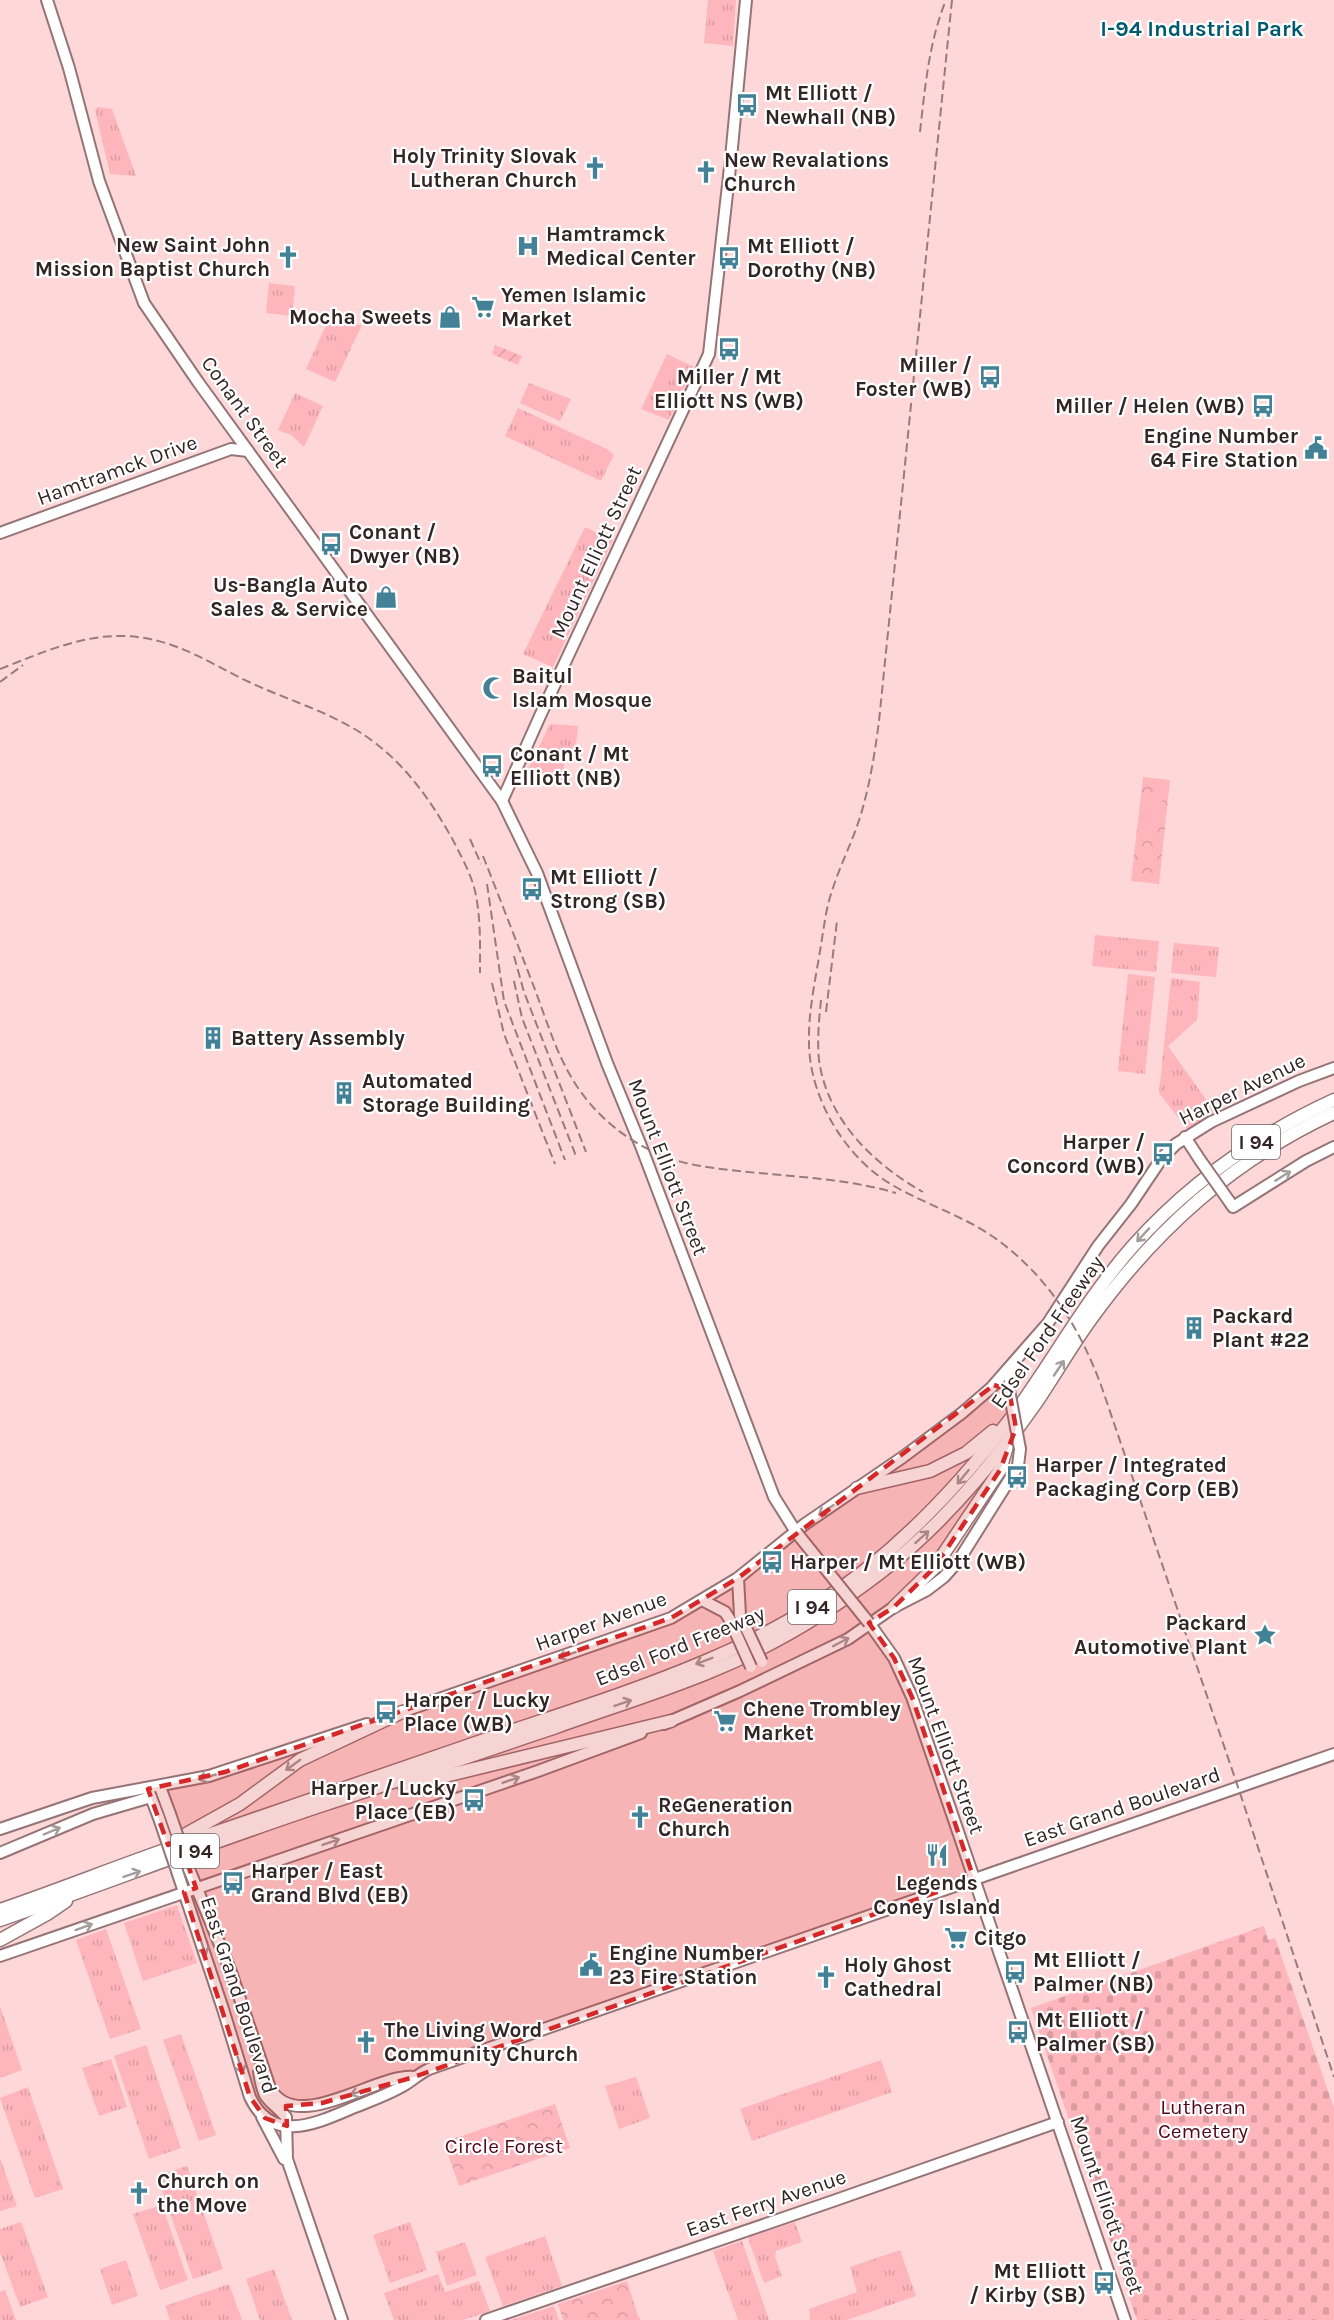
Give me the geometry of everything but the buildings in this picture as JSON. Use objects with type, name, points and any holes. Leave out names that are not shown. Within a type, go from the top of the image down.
[{"type":"highway","name":"Edsel Ford Freeway","points":[[0,1910],[632,1689],[711,1659],[771,1631],[819,1602],[884,1554],[949,1494],[1013,1415],[1061,1342],[1130,1250],[1167,1211],[1241,1151],[1294,1120],[1334,1101]]},
{"type":"highway","name":"Edsel Ford Freeway","points":[[0,1920],[313,1808],[681,1684],[771,1643],[818,1616],[864,1585],[925,1536],[970,1488],[1036,1403],[1089,1322],[1123,1277],[1186,1209],[1258,1155],[1334,1113]]},
{"type":"highway","points":[[857,1488],[930,1471],[966,1453],[1013,1415]]},
{"type":"highway","points":[[894,1607],[934,1568],[960,1530],[1000,1470],[1009,1438]]},
{"type":"highway","points":[[152,1855],[240,1804],[300,1760],[402,1712]]},
{"type":"highway","points":[[313,1808],[671,1721]]},
{"type":"highway","points":[[0,1940],[47,1914],[77,1893]]},
{"type":"main road","name":"Conant Street","points":[[47,0],[69,68],[99,181],[144,303],[248,451],[502,801]]},
{"type":"main road","name":"Mount Elliott Street","points":[[746,0],[709,354],[502,801],[537,873],[607,1063],[641,1146],[774,1497],[796,1532],[894,1658],[912,1697],[1125,2320]]},
{"type":"main road","name":"Hamtramck Drive","points":[[0,533],[231,449],[248,451]]},
{"type":"main road","name":"Harper Avenue","points":[[160,1787],[217,1774],[501,1676],[623,1637],[671,1618],[738,1578],[796,1532],[962,1413],[994,1385],[1061,1305],[1098,1246],[1131,1204],[1162,1158],[1185,1137],[1278,1090],[1334,1068]]},
{"type":"main road","points":[[1185,1137],[1231,1204],[1334,1147]]},
{"type":"main road","name":"Harper Avenue","points":[[739,1691],[848,1639],[894,1607],[927,1590],[944,1577],[959,1560],[1018,1466],[1020,1449],[1009,1390],[1013,1372],[1022,1354]]},
{"type":"main road","points":[[994,1385],[1003,1384],[1009,1390]]},
{"type":"main road","points":[[0,1956],[586,1754],[671,1721],[739,1691],[750,1680],[751,1667],[735,1618],[738,1578]]},
{"type":"main road","points":[[702,1600],[735,1618],[767,1670],[777,1673]]},
{"type":"main road","name":"East Grand Boulevard","points":[[150,1793],[250,2097],[258,2112],[271,2121],[287,2126],[309,2126],[398,2089],[429,2069],[1334,1754]]},
{"type":"main road","points":[[0,1853],[160,1787]]},
{"type":"main road","name":"East Grand Boulevard","points":[[160,1787],[196,1888],[231,1972],[270,2088],[278,2099],[295,2106],[317,2104],[397,2078],[414,2077]]},
{"type":"main road","points":[[0,1829],[92,1798],[150,1793]]},
{"type":"main road","points":[[255,2048],[263,2093],[270,2104],[286,2117],[285,2149],[290,2169],[342,2320]]},
{"type":"main road","points":[[317,2104],[312,2114],[314,2120],[319,2122]]},
{"type":"main road","points":[[258,2112],[290,2169]]},
{"type":"main road","name":"East Ferry Avenue","points":[[486,2320],[833,2202],[1058,2122]]},
{"type":"highlighted area","points":[[994,1385],[1009,1390],[1016,1428],[1000,1470],[934,1568],[894,1607],[869,1623],[894,1658],[912,1697],[974,1879],[414,2077],[322,2103],[286,2106],[287,2126],[265,2118],[250,2097],[184,1892],[196,1888],[179,1839],[168,1845],[148,1789],[225,1772],[671,1618],[738,1578]]},
{"type":"green space","points":[[708,0],[736,0],[733,46],[704,43]]},
{"type":"green space","points":[[98,107],[112,109],[136,176],[110,174],[95,110]]},
{"type":"green space","points":[[269,283],[295,286],[292,316],[266,313]]},
{"type":"green space","points":[[327,323],[362,325],[335,382],[306,369]]},
{"type":"green space","points":[[495,345],[522,356],[518,365],[492,354]]},
{"type":"green space","points":[[667,354],[694,367],[669,420],[641,409]]},
{"type":"green space","points":[[529,383],[571,399],[560,421],[520,403]]},
{"type":"green space","points":[[295,393],[323,406],[304,447],[291,435],[278,430]]},
{"type":"green space","points":[[518,408],[607,449],[614,455],[601,481],[505,436]]},
{"type":"green space","points":[[585,527],[613,540],[553,667],[523,654]]},
{"type":"green space","points":[[550,724],[578,726],[575,753],[565,753],[562,784],[522,782]]},
{"type":"green space","points":[[1143,777],[1170,780],[1159,884],[1131,881]]},
{"type":"green space","points":[[1146,794],[1163,796],[1159,827],[1142,825]]},
{"type":"green space","points":[[1095,935],[1159,941],[1156,972],[1092,966]]},
{"type":"green space","points":[[1174,943],[1219,947],[1216,977],[1171,973]]},
{"type":"green space","points":[[1128,974],[1155,977],[1145,1074],[1118,1071]]},
{"type":"green space","points":[[1171,978],[1200,982],[1197,1020],[1168,1046],[1215,1112],[1188,1130],[1159,1093]]},
{"type":"green space","points":[[177,1905],[197,1963],[143,1981],[124,1923]]},
{"type":"green space","name":"Lutheran Cemetery","points":[[1264,1926],[1268,1940],[1275,1938],[1334,2108],[1334,2320],[1137,2320],[1031,2008]]},
{"type":"green space","points":[[106,1929],[141,2029],[110,2039],[76,1940]]},
{"type":"green space","points":[[0,2006],[22,2070],[0,2078]]},
{"type":"green space","points":[[181,2034],[216,2135],[199,2141],[163,2040]]},
{"type":"green space","points":[[146,2045],[181,2148],[149,2159],[114,2056]]},
{"type":"green space","points":[[111,2059],[127,2107],[99,2116],[82,2068]]},
{"type":"green space","points":[[881,2060],[892,2092],[752,2141],[740,2109]]},
{"type":"green space","points":[[636,2077],[650,2118],[619,2129],[605,2086]]},
{"type":"green space","points":[[28,2087],[63,2189],[35,2198],[0,2098]]},
{"type":"green space","name":"Circle Forest","points":[[555,2104],[570,2148],[459,2186],[444,2142]]},
{"type":"green space","points":[[0,2158],[17,2206],[0,2211]]},
{"type":"green space","points":[[187,2166],[223,2269],[193,2279],[157,2176]]},
{"type":"green space","points":[[162,2205],[188,2280],[160,2290],[133,2214]]},
{"type":"green space","points":[[21,2222],[48,2297],[20,2307],[0,2252],[0,2229]]},
{"type":"green space","points":[[410,2222],[427,2270],[390,2283],[373,2235]]},
{"type":"green space","points":[[795,2222],[802,2242],[776,2251],[775,2257],[782,2276],[764,2283],[749,2237]]},
{"type":"green space","points":[[545,2236],[562,2286],[503,2306],[485,2257]]},
{"type":"green space","points":[[742,2241],[769,2320],[738,2320],[713,2251]]},
{"type":"green space","points":[[465,2242],[477,2275],[447,2286],[436,2252]]},
{"type":"green space","points":[[900,2250],[916,2296],[847,2320],[810,2320],[809,2309],[857,2292],[850,2267]]},
{"type":"green space","points":[[126,2260],[138,2296],[112,2305],[100,2269]]},
{"type":"green space","points":[[274,2269],[292,2320],[260,2320],[246,2279]]},
{"type":"green space","points":[[438,2274],[445,2292],[479,2281],[490,2311],[463,2320],[394,2320],[384,2293]]},
{"type":"green space","points":[[627,2281],[641,2320],[563,2320],[558,2304]]},
{"type":"green space","points":[[229,2284],[242,2320],[170,2320],[165,2306]]},
{"type":"green space","points":[[5,2290],[16,2320],[0,2320],[0,2292]]},
{"type":"green space","points":[[554,2306],[559,2320],[511,2320]]},
{"type":"railway","points":[[920,132],[935,32],[946,0]]},
{"type":"railway","points":[[952,0],[879,721],[864,803],[835,881],[827,911],[810,1019],[811,1065],[816,1086],[834,1126],[861,1160],[894,1186],[974,1225],[1017,1256],[1048,1288],[1084,1346],[1102,1388],[1334,2077]]},
{"type":"railway","points":[[0,669],[75,642],[106,637],[140,637],[173,645],[353,728],[385,751],[411,777],[434,808],[454,842],[469,872],[477,901],[480,973]]},
{"type":"railway","points":[[0,682],[23,665]]},
{"type":"railway","points":[[470,839],[481,864]]},
{"type":"railway","points":[[483,856],[559,1054],[581,1092],[593,1107],[622,1134],[657,1153],[695,1165],[847,1182],[896,1193]]},
{"type":"railway","points":[[487,884],[504,1001],[565,1160]]},
{"type":"railway","points":[[826,1012],[837,921]]},
{"type":"railway","points":[[514,956],[524,992],[586,1152]]},
{"type":"railway","points":[[514,981],[522,1018],[576,1156]]},
{"type":"railway","points":[[492,983],[504,1034],[555,1164]]},
{"type":"railway","points":[[821,1000],[819,1060],[832,1102],[855,1138],[870,1153],[887,1168],[923,1192]]},
{"type":"place","name":"Mt Elliott / Newhall (NB)","points":[[747,105]]},
{"type":"place","name":"Holy Trinity Slovak Lutheran Church","points":[[595,168]]},
{"type":"place","name":"New Revalations Church","points":[[706,172]]},
{"type":"place","name":"Hamtramck Medical Center","points":[[528,246]]},
{"type":"place","name":"New Saint John Mission Baptist Church","points":[[288,257]]},
{"type":"place","name":"Mt Elliott / Dorothy (NB)","points":[[729,258]]},
{"type":"place","name":"Yemen Islamic Market","points":[[483,307]]},
{"type":"place","name":"Mocha Sweets","points":[[450,317]]},
{"type":"place","name":"Miller / Mt Elliott NS (WB)","points":[[729,349]]},
{"type":"place","name":"Miller / Foster (WB)","points":[[990,377]]},
{"type":"place","name":"Miller / Helen (WB)","points":[[1263,406]]},
{"type":"place","name":"Engine Number 64 Fire Station","points":[[1316,448]]},
{"type":"place","name":"Conant / Dwyer (NB)","points":[[331,544]]},
{"type":"place","name":"Us-Bangla Auto Sales & Service","points":[[386,597]]},
{"type":"place","name":"Baitul Islam Mosque","points":[[494,688]]},
{"type":"place","name":"Conant / Mt Elliott (NB)","points":[[492,766]]},
{"type":"place","name":"Mt Elliott / Strong (SB)","points":[[532,889]]},
{"type":"place","name":"Battery Assembly","points":[[213,1038]]},
{"type":"place","name":"Automated Storage Building","points":[[344,1093]]},
{"type":"place","name":"Harper / Concord (WB)","points":[[1163,1154]]},
{"type":"place","name":"Packard Plant #22","points":[[1194,1328]]},
{"type":"place","name":"Harper / Integrated Packaging Corp (EB)","points":[[1017,1477]]},
{"type":"place","name":"Harper / Mt Elliott (WB)","points":[[772,1562]]},
{"type":"place","name":"Packard Automotive Plant","points":[[1265,1635]]},
{"type":"place","name":"Harper / Lucky Place (WB)","points":[[386,1712]]},
{"type":"place","name":"Chene Trombley Market","points":[[725,1721]]},
{"type":"place","name":"Harper / Lucky Place (EB)","points":[[474,1800]]},
{"type":"place","name":"ReGeneration Church","points":[[640,1817]]},
{"type":"place","name":"Legends Coney Island","points":[[937,1855]]},
{"type":"place","name":"Harper / East Grand Blvd (EB)","points":[[233,1883]]},
{"type":"place","name":"Citgo","points":[[956,1938]]},
{"type":"place","name":"Engine Number 23 Fire Station","points":[[591,1965]]},
{"type":"place","name":"Mt Elliott / Palmer (NB)","points":[[1015,1972]]},
{"type":"place","name":"Holy Ghost Cathedral","points":[[826,1977]]},
{"type":"place","name":"Mt Elliott / Palmer (SB)","points":[[1018,2032]]},
{"type":"place","name":"The Living Word Community Church","points":[[366,2042]]},
{"type":"place","name":"Church on the Move","points":[[139,2193]]},
{"type":"place","name":"Mt Elliott / Kirby (SB)","points":[[1104,2283]]},
{"type":"district","name":"I-94 Industrial Park","points":[[1202,28]]}]
